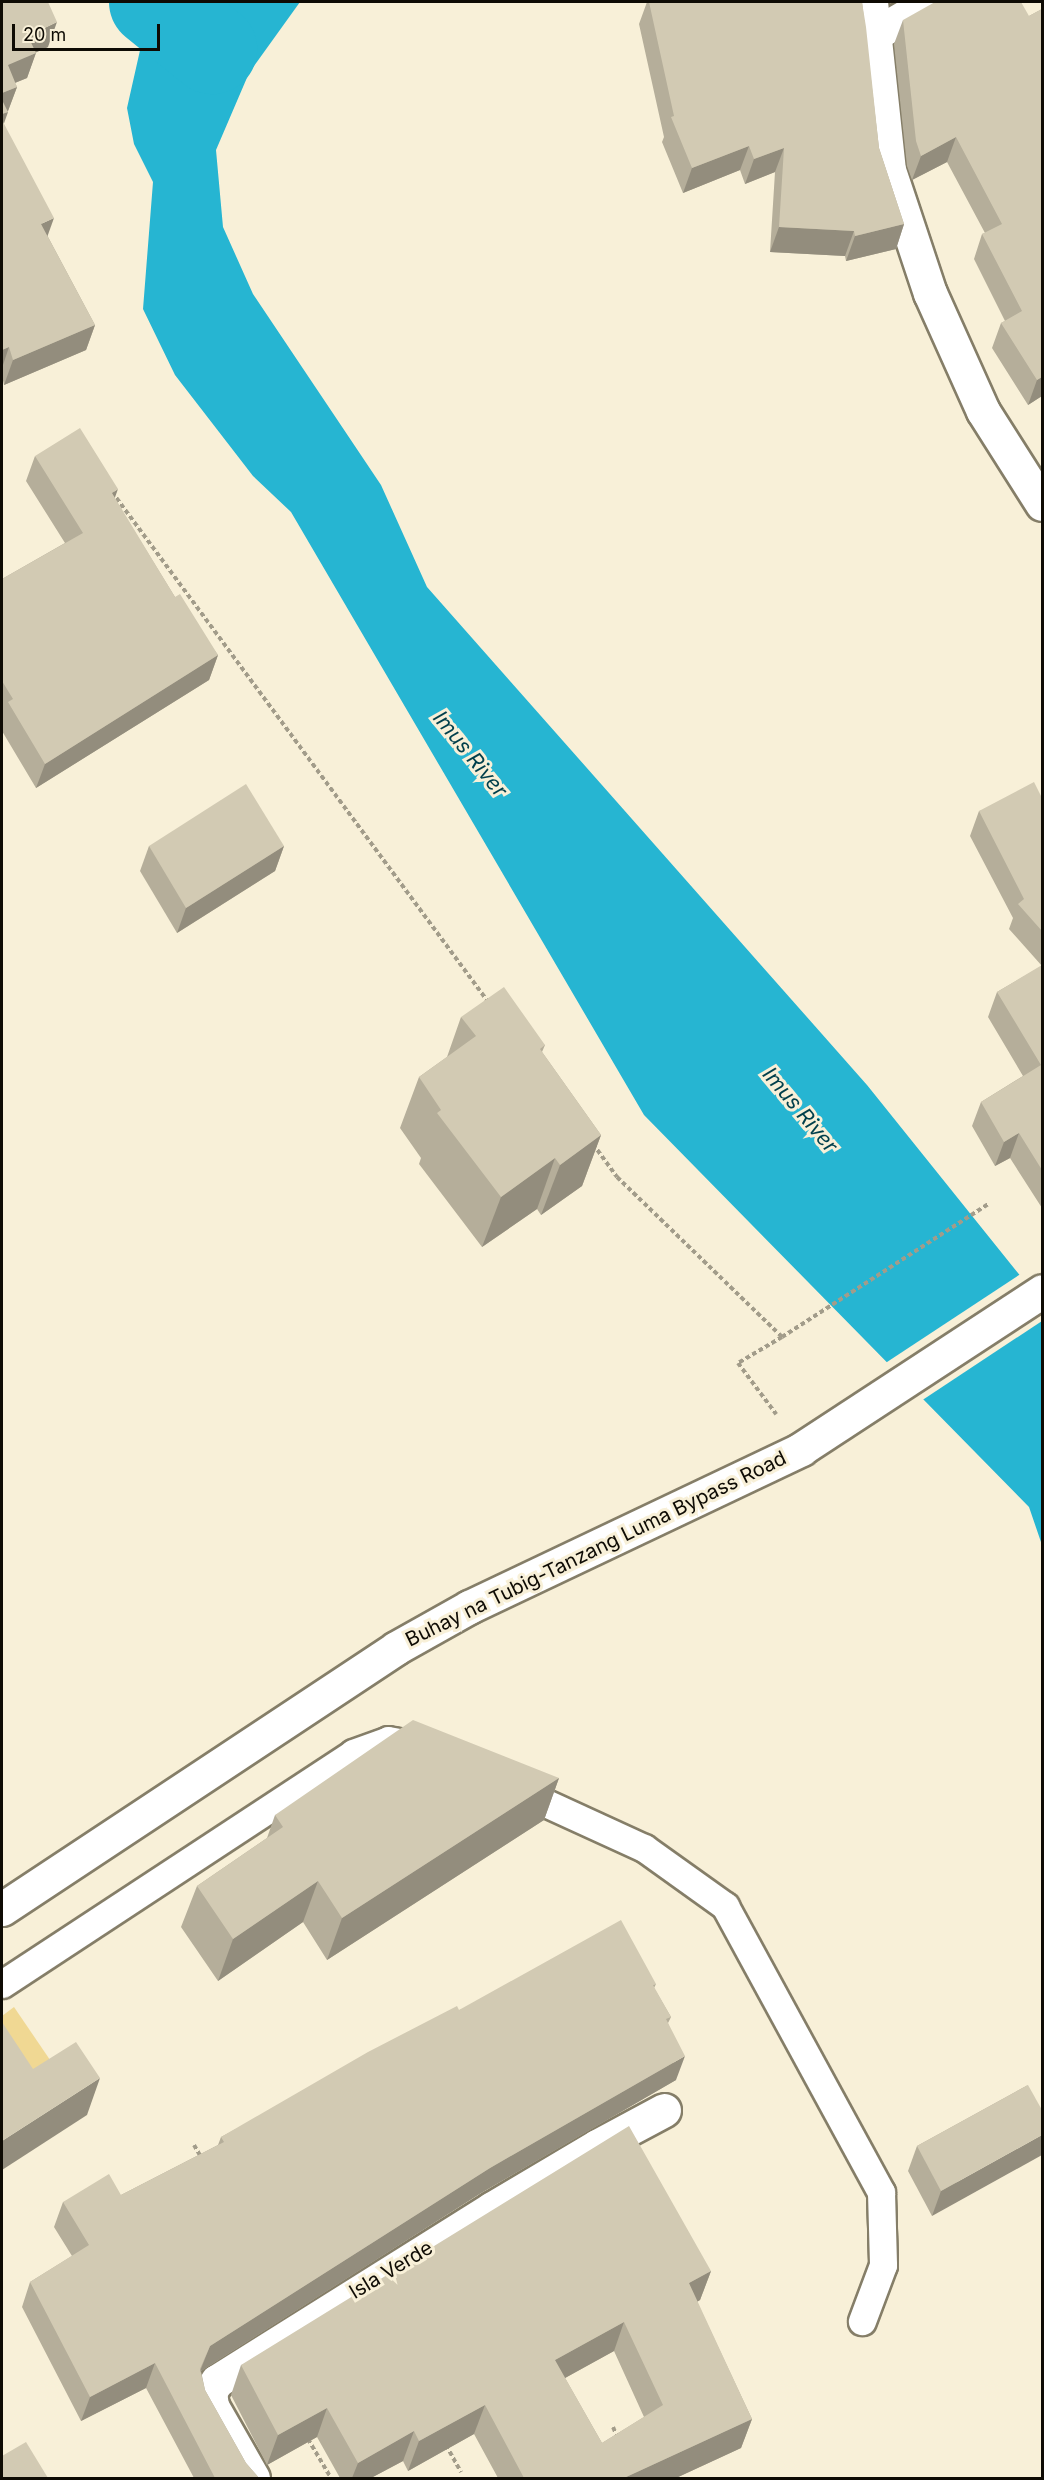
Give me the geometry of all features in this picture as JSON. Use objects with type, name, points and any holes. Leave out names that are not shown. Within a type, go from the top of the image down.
[{"type":"street","points":[[871,2],[889,170],[930,293],[983,411],[1042,504]]},
{"type":"street","points":[[875,34],[930,2]]},
{"type":"street","name":"Buhay na Tubig-Tanzang Luma Bypass Road","points":[[2,1909],[396,1648],[469,1607],[801,1449],[1042,1291]]},
{"type":"street","name":"Isla Verde","points":[[253,2478],[212,2406],[210,2392],[217,2380],[294,2330],[597,2145],[664,2110]]},
{"type":"lane","points":[[2,1984],[361,1749],[388,1740],[406,1741],[444,1756]]},
{"type":"lane","points":[[486,1776],[644,1848],[725,1906],[880,2192],[882,2265],[862,2321]]},
{"type":"path","points":[[111,490],[490,1005]]},
{"type":"path","points":[[589,1139],[617,1177],[782,1338]]},
{"type":"path","points":[[801,1449],[738,1363],[782,1338],[988,1204]]},
{"type":"path","points":[[194,2145],[205,2166]]},
{"type":"path","points":[[613,2427],[621,2448]]},
{"type":"path","points":[[303,2430],[331,2478]]},
{"type":"path","points":[[444,2442],[461,2472]]},
{"type":"shaded area","points":[[14,2007],[63,2079],[2,2080],[2,2016]]},
{"type":"water","name":"Imus River","points":[[174,2],[300,2],[249,73],[216,150],[223,227],[253,294],[381,485],[427,587],[867,1085],[1042,1303],[1042,1545],[1029,1507],[644,1115],[291,512],[253,476],[175,375],[143,309],[153,182],[134,144],[127,108],[143,37]]},
{"type":"pier","points":[[1022,1273],[1042,1298],[1042,1321],[921,1401],[884,1364]]},
{"type":"building","points":[[2,2],[48,2],[57,22],[28,36],[36,53],[8,65],[17,87],[2,93]]},
{"type":"building","points":[[649,2],[862,2],[879,148],[904,224],[855,236],[854,231],[779,227],[784,148],[754,159],[749,146],[692,168],[671,117],[674,116]]},
{"type":"building","points":[[935,2],[1021,2],[1029,16],[1042,9],[1042,377],[1037,380],[1001,323],[1022,311],[982,234],[1002,224],[956,137],[921,156],[916,141],[903,20]]},
{"type":"building","points":[[2,100],[8,112],[2,114]]},
{"type":"building","points":[[2,120],[54,218],[41,224],[95,325],[13,360],[9,347],[2,350]]},
{"type":"building","points":[[80,428],[118,489],[112,493],[175,597],[180,594],[218,655],[45,764],[8,702],[13,699],[2,681],[2,579],[83,533],[35,456]]},
{"type":"building","points":[[1034,782],[1042,798],[1042,931],[1018,904],[1024,899],[979,811]]},
{"type":"building","points":[[246,784],[284,846],[186,908],[149,846]]},
{"type":"building","points":[[1042,965],[1042,1170],[1019,1133],[1004,1142],[981,1102],[1041,1065],[997,992]]},
{"type":"building","points":[[504,987],[545,1045],[540,1049],[601,1135],[560,1165],[555,1158],[501,1197],[437,1113],[441,1110],[419,1077],[476,1036],[461,1017]]},
{"type":"building","points":[[413,1720],[559,1778],[342,1918],[318,1881],[233,1939],[197,1886],[283,1827],[275,1815]]},
{"type":"building","points":[[621,1920],[656,1984],[653,1985],[671,2017],[666,2019],[685,2056],[490,2168],[210,2346],[200,2369],[205,2390],[246,2463],[259,2478],[215,2478],[155,2363],[90,2397],[30,2282],[89,2245],[63,2202],[109,2174],[121,2195],[224,2142],[221,2137],[368,2052],[457,2006],[459,2010]]},
{"type":"building","points":[[2,2022],[33,2069],[76,2042],[100,2078],[2,2141]]},
{"type":"building","points":[[1028,2085],[1042,2110],[1042,2135],[941,2191],[917,2146]]},
{"type":"building","points":[[629,2126],[711,2271],[689,2283],[752,2419],[624,2478],[524,2478],[485,2405],[419,2441],[414,2431],[358,2463],[327,2408],[278,2435],[241,2365]],"holes":[[[624,2322],[663,2405],[602,2443],[555,2360]]]},
{"type":"building","points":[[26,2442],[48,2478],[2,2478],[2,2456]]},
{"type":"waterway","points":[[154,2],[212,49]]}]
